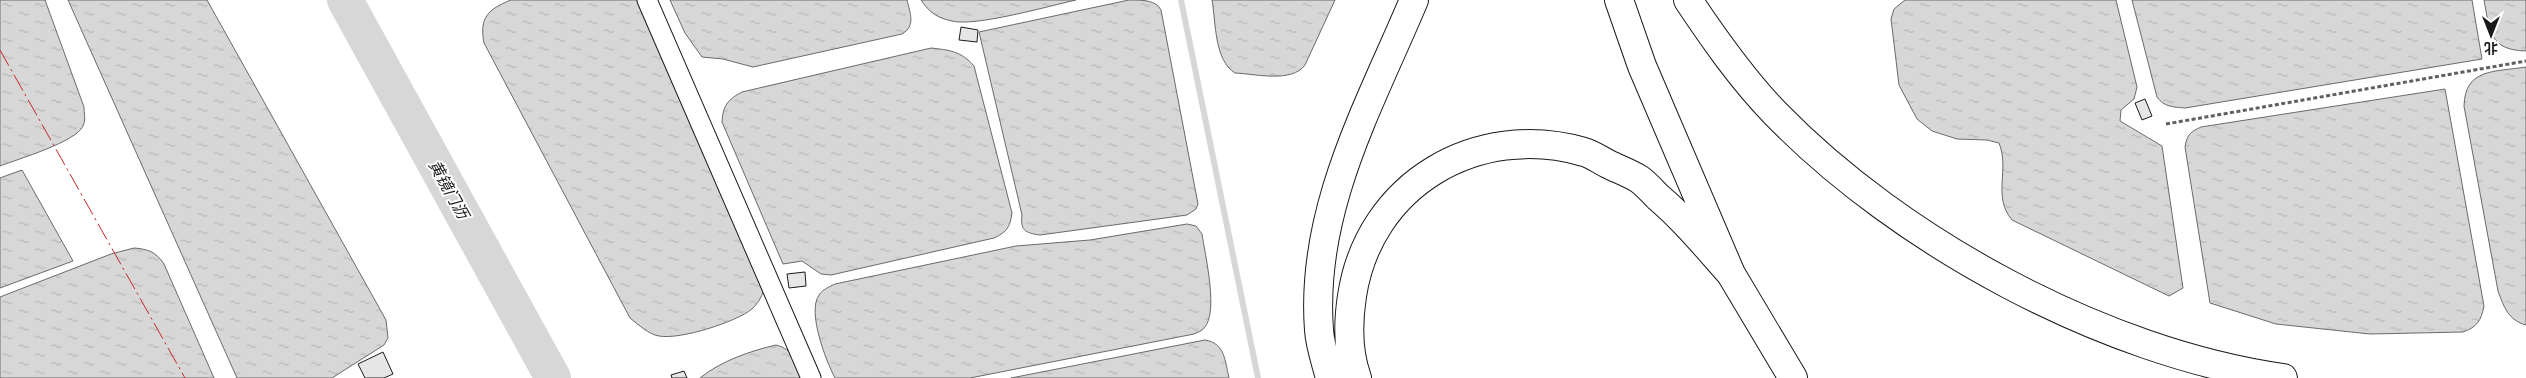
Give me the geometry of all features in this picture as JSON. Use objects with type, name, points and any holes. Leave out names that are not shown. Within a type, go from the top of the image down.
[{"type":"highway","points":[[1330,378],[1319,330],[1319,321],[1321,264],[1332,199],[1360,123],[1414,0]]},
{"type":"highway","points":[[1619,0],[1718,209],[1781,333],[1810,378]]},
{"type":"highway","points":[[1636,0],[1649,62],[1731,274],[1793,378]]},
{"type":"highway","points":[[1688,0],[1716,42],[1775,113],[1848,179],[1927,238],[2027,294],[2133,340],[2245,373],[2283,378]]},
{"type":"highway","points":[[1357,378],[1352,364],[1349,314],[1355,274],[1370,238],[1388,210],[1408,189],[1444,163],[1488,147],[1535,144],[1585,152],[1639,180],[1680,216],[1731,274]]},
{"type":"street","points":[[647,0],[811,378]]},
{"type":"path","points":[[2166,124],[2526,60]]},
{"type":"water","points":[[0,0],[45,0],[84,107],[85,119],[83,126],[70,138],[0,166]]},
{"type":"water","points":[[68,0],[207,0],[386,320],[388,338],[384,345],[332,378],[237,378]]},
{"type":"water","points":[[511,0],[643,0],[764,290],[752,309],[734,319],[707,329],[668,337],[651,333],[630,318],[484,43],[483,27],[487,15],[496,7]]},
{"type":"water","points":[[670,0],[907,0],[911,23],[902,34],[753,67],[723,59],[702,57],[685,33]]},
{"type":"water","points":[[921,0],[1076,0],[994,19],[963,22],[952,21],[938,16],[930,11]]},
{"type":"water","points":[[1129,0],[1152,2],[1161,10],[1198,204],[1196,209],[1187,215],[1040,235],[1027,232],[1022,224],[1022,215],[979,32]]},
{"type":"water","points":[[1212,0],[1335,0],[1305,65],[1299,71],[1292,74],[1273,76],[1235,73],[1228,67],[1223,59],[1217,40]]},
{"type":"water","points":[[1905,0],[2116,0],[2137,87],[2134,99],[2121,110],[2120,121],[2162,146],[2183,288],[2169,296],[2012,220],[2003,202],[2003,163],[1999,143],[1987,140],[1957,139],[1932,131],[1917,119],[1899,85],[1891,19],[1894,9]]},
{"type":"water","points":[[2132,0],[2472,0],[2482,59],[2185,108],[2173,107],[2166,105],[2157,97]]},
{"type":"water","points":[[2484,0],[2526,0],[2526,51],[2505,47],[2493,37]]},
{"type":"water","points":[[931,48],[959,54],[974,66],[1012,213],[1007,228],[1002,234],[994,238],[831,275],[821,274],[802,261],[783,264],[722,122],[723,112],[727,104],[742,92]]},
{"type":"water","points":[[2526,67],[2526,325],[2511,316],[2498,291],[2464,106],[2466,94],[2476,78],[2493,72]]},
{"type":"water","points":[[2445,89],[2484,306],[2480,320],[2475,326],[2463,332],[2370,334],[2276,324],[2210,303],[2185,147],[2188,137],[2192,132],[2201,127]]},
{"type":"water","points":[[22,170],[73,261],[0,288],[0,178]]},
{"type":"water","points":[[1187,224],[1196,226],[1202,234],[1211,297],[1208,321],[1203,329],[1194,334],[970,378],[835,378],[819,337],[815,313],[816,303],[822,291],[835,284],[1016,246],[1090,240]]},
{"type":"water","points":[[134,248],[151,252],[164,264],[214,378],[0,378],[0,297],[111,254]]},
{"type":"water","points":[[1205,340],[1217,345],[1220,349],[1225,359],[1229,378],[1011,378]]},
{"type":"water","points":[[776,345],[791,353],[804,378],[700,378],[736,357]]},
{"type":"building","points":[[961,27],[978,30],[977,42],[959,40]]},
{"type":"building","points":[[2145,99],[2152,116],[2142,120],[2135,103]]},
{"type":"building","points":[[805,272],[806,286],[789,288],[787,274]]},
{"type":"building","points":[[383,352],[393,374],[384,378],[365,378],[358,364]]},
{"type":"building","points":[[684,371],[687,378],[672,378],[671,375]]},
{"type":"waterway","name":"黄镜门沥","points":[[345,0],[553,378]]},
{"type":"waterway","points":[[1181,0],[1258,378]]},
{"type":"power","points":[[0,50],[185,378]]}]
